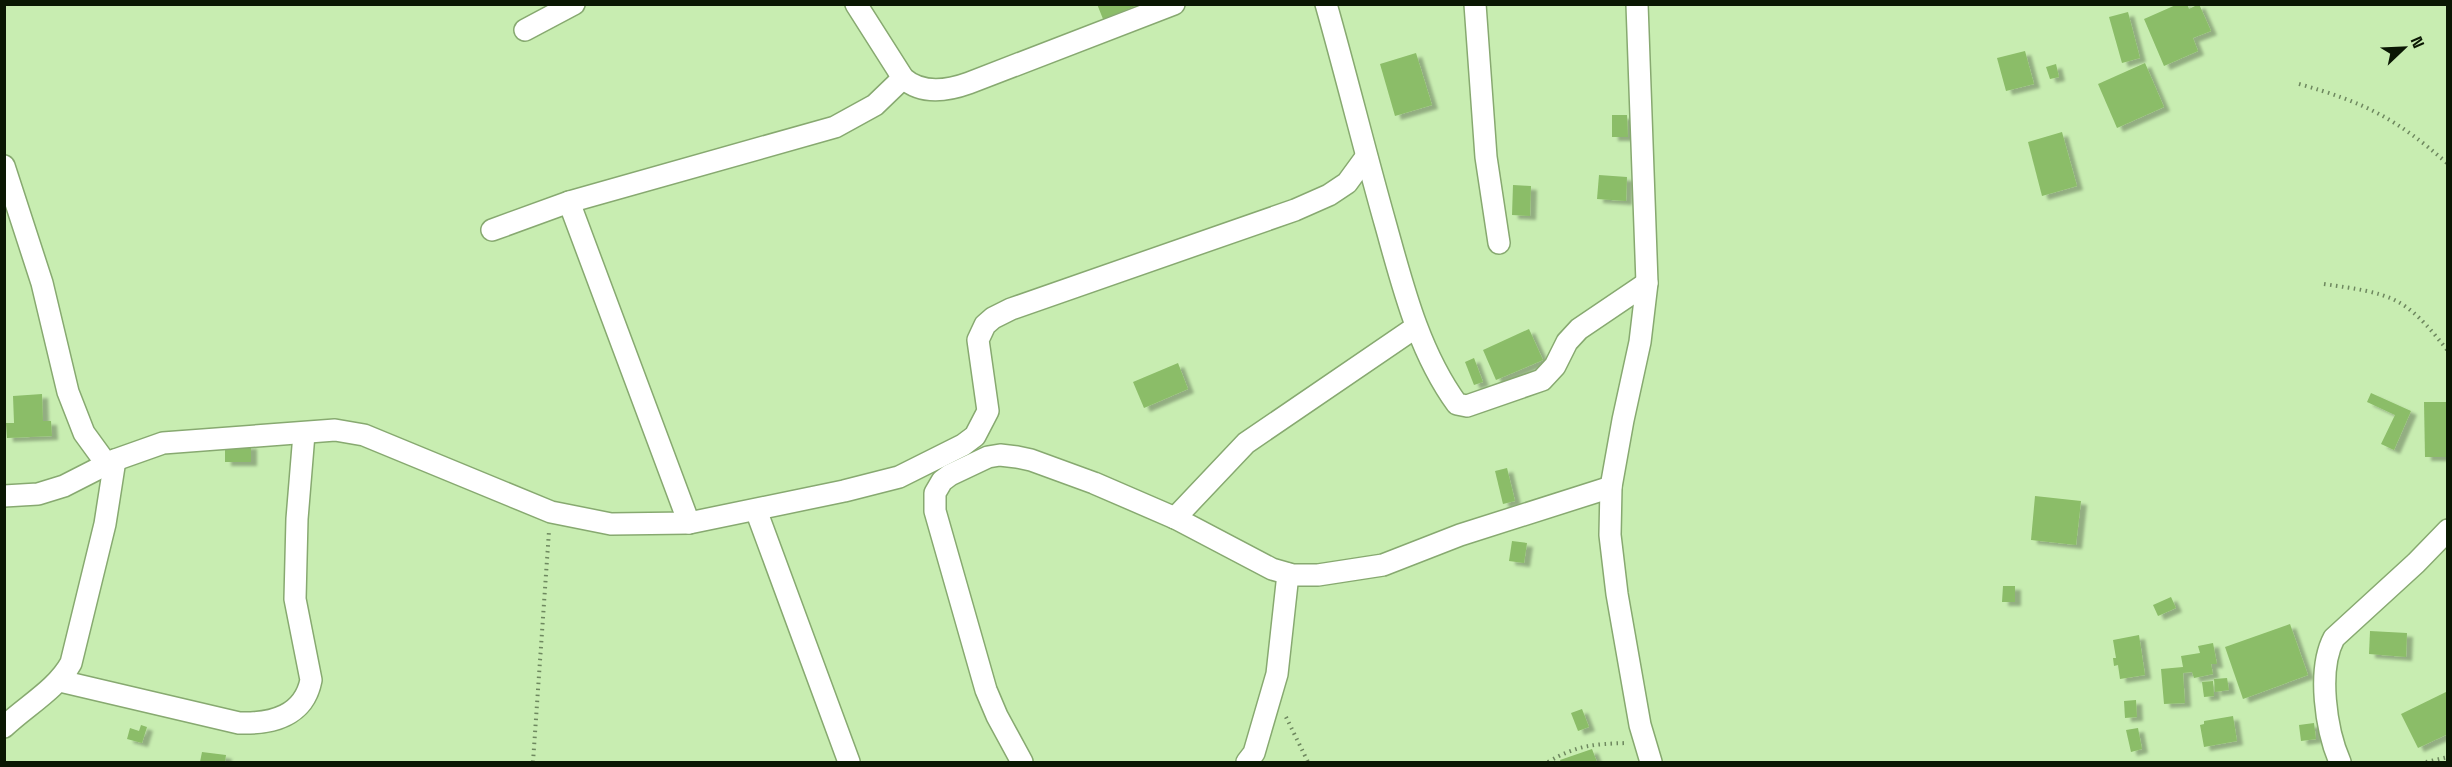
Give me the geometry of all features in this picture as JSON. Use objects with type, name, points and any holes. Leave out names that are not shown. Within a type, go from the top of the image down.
[{"type":"street","points":[[525,30],[574,4]]},
{"type":"street","points":[[856,4],[903,78],[913,86],[936,91],[950,90],[1062,50],[1149,12],[1174,4]]},
{"type":"street","points":[[1326,4],[1366,157],[1416,327],[1454,400],[1463,406],[1542,380],[1555,366],[1573,335],[1647,283]]},
{"type":"street","points":[[1475,4],[1486,157],[1499,243]]},
{"type":"street","points":[[1637,4],[1647,283],[1640,342],[1611,487],[1610,536],[1617,594],[1640,725],[1648,752]]},
{"type":"street","points":[[492,230],[569,202],[835,127],[874,105],[903,78]]},
{"type":"street","points":[[4,496],[50,491],[163,443],[335,430],[363,435],[551,512],[611,524],[689,523],[844,491],[899,477],[951,452],[975,436],[988,411],[977,345],[985,325],[993,318],[1011,309],[1295,210],[1329,195],[1347,183],[1366,157]]},
{"type":"street","points":[[4,166],[42,283],[68,392],[84,434],[112,463]]},
{"type":"street","points":[[569,202],[689,523]]},
{"type":"street","points":[[1175,518],[1246,443],[1416,327]]},
{"type":"street","points":[[60,681],[239,723],[252,724],[284,717],[299,707],[309,691],[311,680],[295,599],[297,519],[304,434]]},
{"type":"street","points":[[1022,762],[986,690],[935,511],[935,493],[942,481],[988,457],[1000,455],[1031,460],[1094,483],[1175,518],[1258,562],[1288,574],[1318,575],[1383,565],[1460,535],[1611,487]]},
{"type":"street","points":[[4,727],[24,708],[60,681],[75,653],[105,524],[112,463]]},
{"type":"street","points":[[756,510],[849,762]]},
{"type":"street","points":[[2340,762],[2333,748],[2327,717],[2328,650],[2334,638],[2416,563],[2448,530]]},
{"type":"street","points":[[1247,762],[1254,753],[1276,674],[1288,574]]},
{"type":"path","points":[[2299,84],[2341,96],[2394,121],[2448,164]]},
{"type":"path","points":[[2324,284],[2378,292],[2404,304],[2424,321],[2448,351]]},
{"type":"path","points":[[533,762],[551,512]]},
{"type":"path","points":[[1272,689],[1308,762]]},
{"type":"path","points":[[1548,762],[1587,745],[1648,752]]},
{"type":"path","points":[[2426,762],[2448,757]]},
{"type":"building","points":[[1097,4],[1138,4],[1138,5],[1103,19]]},
{"type":"building","points":[[2178,4],[2187,4],[2189,9],[2199,4],[2211,31],[2193,38],[2198,51],[2164,66],[2144,19]]},
{"type":"building","points":[[2128,12],[2140,58],[2122,63],[2109,17]]},
{"type":"building","points":[[2025,51],[2034,84],[2006,91],[1997,58]]},
{"type":"building","points":[[1416,53],[1432,105],[1395,116],[1380,64]]},
{"type":"building","points":[[2145,63],[2164,107],[2117,128],[2098,84]]},
{"type":"building","points":[[2056,64],[2059,77],[2050,79],[2046,67]]},
{"type":"building","points":[[1612,115],[1627,115],[1628,137],[1612,137]]},
{"type":"building","points":[[2062,132],[2077,186],[2042,196],[2028,142]]},
{"type":"building","points":[[1599,175],[1627,177],[1626,201],[1597,199]]},
{"type":"building","points":[[1513,185],[1531,186],[1530,216],[1512,215]]},
{"type":"building","points":[[1529,329],[1543,360],[1496,380],[1483,350]]},
{"type":"building","points":[[1474,358],[1483,382],[1474,385],[1465,362]]},
{"type":"building","points":[[1178,363],[1188,389],[1144,408],[1133,382]]},
{"type":"building","points":[[2371,393],[2411,411],[2394,450],[2381,444],[2395,415],[2367,402]]},
{"type":"building","points":[[42,394],[43,421],[51,421],[52,436],[7,438],[6,423],[14,423],[13,396]]},
{"type":"building","points":[[2424,402],[2448,402],[2448,457],[2425,457]]},
{"type":"building","points":[[225,445],[251,445],[251,462],[225,462]]},
{"type":"building","points":[[1507,468],[1515,501],[1503,504],[1495,471]]},
{"type":"building","points":[[2035,496],[2081,501],[2076,545],[2031,540]]},
{"type":"building","points":[[1512,541],[1527,543],[1524,563],[1509,561]]},
{"type":"building","points":[[2003,586],[2015,586],[2015,602],[2002,602]]},
{"type":"building","points":[[2171,597],[2176,608],[2158,616],[2153,605]]},
{"type":"building","points":[[2290,624],[2308,675],[2243,699],[2225,647]]},
{"type":"building","points":[[2370,631],[2407,633],[2406,657],[2369,654]]},
{"type":"building","points":[[2139,635],[2145,675],[2120,679],[2118,665],[2114,666],[2113,658],[2116,658],[2113,640]]},
{"type":"building","points":[[2213,643],[2217,664],[2211,664],[2213,674],[2194,678],[2192,672],[2183,673],[2185,703],[2164,704],[2161,669],[2183,667],[2181,656],[2200,653],[2198,646]]},
{"type":"building","points":[[2227,678],[2229,690],[2215,692],[2214,679]]},
{"type":"building","points":[[2213,681],[2214,696],[2204,697],[2202,682]]},
{"type":"building","points":[[2448,691],[2448,734],[2418,748],[2401,714]]},
{"type":"building","points":[[2136,700],[2137,717],[2125,718],[2124,701]]},
{"type":"building","points":[[1582,709],[1589,727],[1578,731],[1571,713]]},
{"type":"building","points":[[2233,716],[2237,741],[2204,747],[2200,725],[2204,724],[2204,721]]},
{"type":"building","points":[[2314,723],[2316,739],[2301,741],[2299,725]]},
{"type":"building","points":[[141,725],[147,727],[142,743],[127,739],[130,728],[139,731]]},
{"type":"building","points":[[2138,728],[2142,749],[2131,752],[2126,730]]},
{"type":"building","points":[[1592,749],[1597,762],[1561,762],[1560,760]]},
{"type":"building","points":[[202,752],[226,755],[225,762],[200,762]]}]
